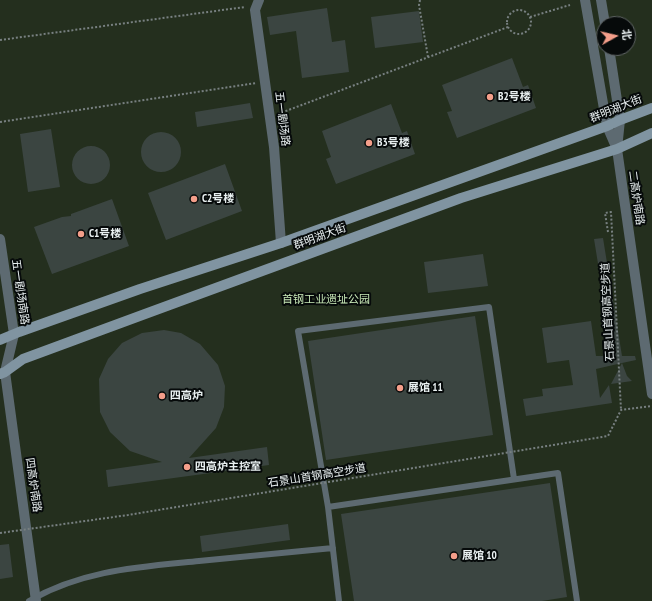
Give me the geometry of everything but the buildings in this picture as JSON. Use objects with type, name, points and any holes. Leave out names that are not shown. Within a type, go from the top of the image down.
[{"type":"main road","name":"群明湖大街","points":[[0,340],[140,289],[281,243],[607,126],[652,108]]},
{"type":"main road","name":"群明湖大街","points":[[3,373],[23,359],[462,198],[617,149],[652,133]]},
{"type":"street","name":"五一剧场路","points":[[259,0],[255,10],[274,147],[281,243]]},
{"type":"street","points":[[585,0],[607,126],[617,149]]},
{"type":"street","points":[[601,0],[604,16]]},
{"type":"street","points":[[610,56],[620,120],[617,149]]},
{"type":"street","name":"二高炉南路","points":[[617,149],[652,394]]},
{"type":"street","name":"五一剧场南路","points":[[0,239],[14,334],[3,373]]},
{"type":"street","name":"四高炉南路","points":[[3,373],[33,600]]},
{"type":"lane","points":[[339,601],[328,507],[298,331],[489,307],[514,479]]},
{"type":"lane","points":[[328,507],[558,472],[577,601]]},
{"type":"lane","points":[[33,600],[54,588],[91,575],[130,568],[333,548]]},
{"type":"path","points":[[420,0],[419,5],[428,57]]},
{"type":"path","points":[[530,17],[570,5]]},
{"type":"path","points":[[0,40],[248,6],[255,10]]},
{"type":"path","points":[[520,10],[528,14],[530,17],[530,26],[525,32],[517,34],[510,30],[508,26],[507,18],[512,11],[520,10]]},
{"type":"path","points":[[270,117],[508,26]]},
{"type":"path","points":[[0,122],[265,82]]},
{"type":"path","name":"石景山首钢高空步道","points":[[0,533],[128,515],[608,436],[621,410],[611,212],[605,213],[608,232]]},
{"type":"path","points":[[621,410],[652,406]]},
{"type":"green space","name":"首钢工业遗址公园","points":[[0,0],[652,0],[652,601],[0,601]]},
{"type":"place","name":"B2号楼","points":[[490,97]]},
{"type":"place","name":"B3号楼","points":[[369,143]]},
{"type":"place","name":"C2号楼","points":[[194,199]]},
{"type":"place","name":"C1号楼","points":[[81,234]]},
{"type":"place","name":"展馆 11","points":[[400,388]]},
{"type":"place","name":"四高炉","points":[[162,396]]},
{"type":"place","name":"四高炉主控室","points":[[187,467]]},
{"type":"place","name":"展馆 10","points":[[454,556]]}]
